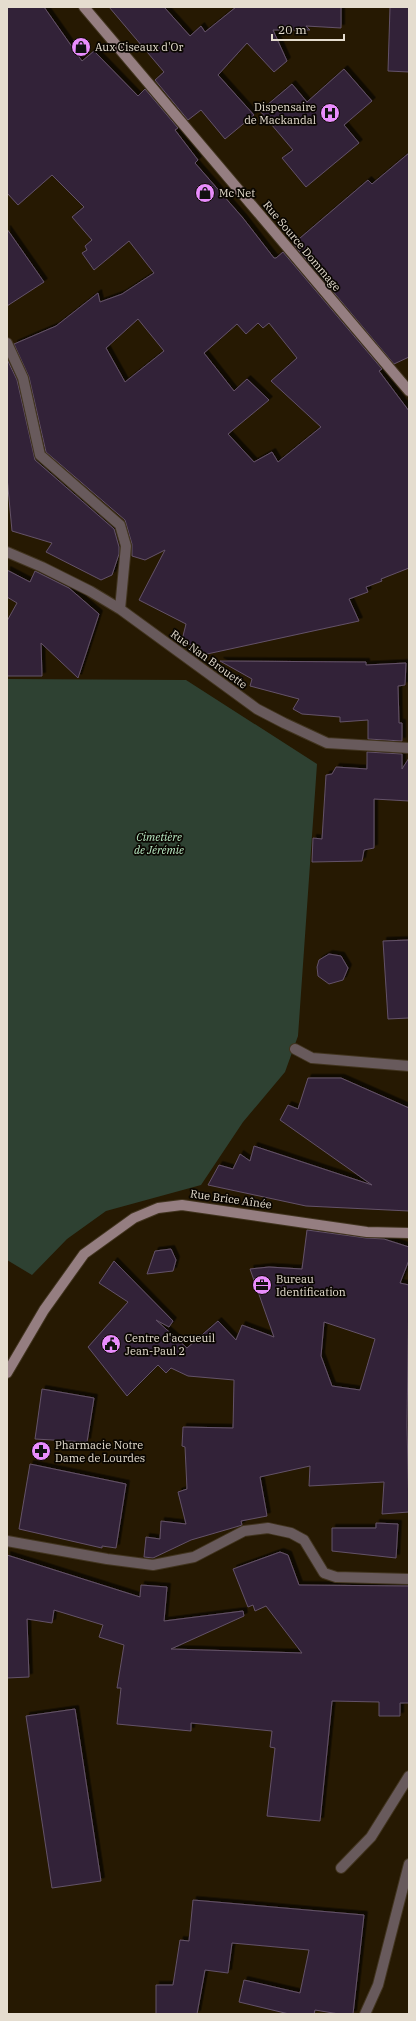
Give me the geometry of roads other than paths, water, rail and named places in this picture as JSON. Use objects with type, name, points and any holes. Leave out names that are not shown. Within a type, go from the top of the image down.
[{"type":"main road","name":"Rue Source Dommage","points":[[84,7],[409,391]]},
{"type":"main road","name":"Rue Brice Aînée","points":[[7,1373],[44,1310],[84,1254],[134,1218],[158,1208],[182,1205],[367,1232],[409,1233]]},
{"type":"street","points":[[7,343],[23,378],[40,455],[120,525],[126,546],[120,609]]},
{"type":"street","name":"Rue Nan Brouette","points":[[7,552],[83,588],[120,609],[257,709],[284,723],[327,743],[409,748]]},
{"type":"street","points":[[295,1049],[312,1058],[409,1066]]},
{"type":"street","points":[[7,1541],[107,1559],[153,1565],[194,1557],[244,1531],[268,1528],[291,1533],[304,1540],[324,1573],[336,1577],[409,1579]]},
{"type":"street","points":[[341,1868],[371,1837],[409,1776]]},
{"type":"street","points":[[365,2014],[378,1985],[409,1864]]},
{"type":"place","name":"Aux Ciseaux d'Or","points":[[81,47]]},
{"type":"place","name":"Dispensaire de Mackandal","points":[[330,113]]},
{"type":"place","name":"Mc Net","points":[[205,193]]},
{"type":"place","name":"Bureau Identification","points":[[262,1285]]},
{"type":"place","name":"Centre d'accueuil Jean-Paul 2","points":[[111,1344]]},
{"type":"place","name":"Pharmacie Notre Dame de Lourdes","points":[[41,1451]]},
{"type":"park label","name":"Cimetière de Jérémie","points":[[159,843]]}]
